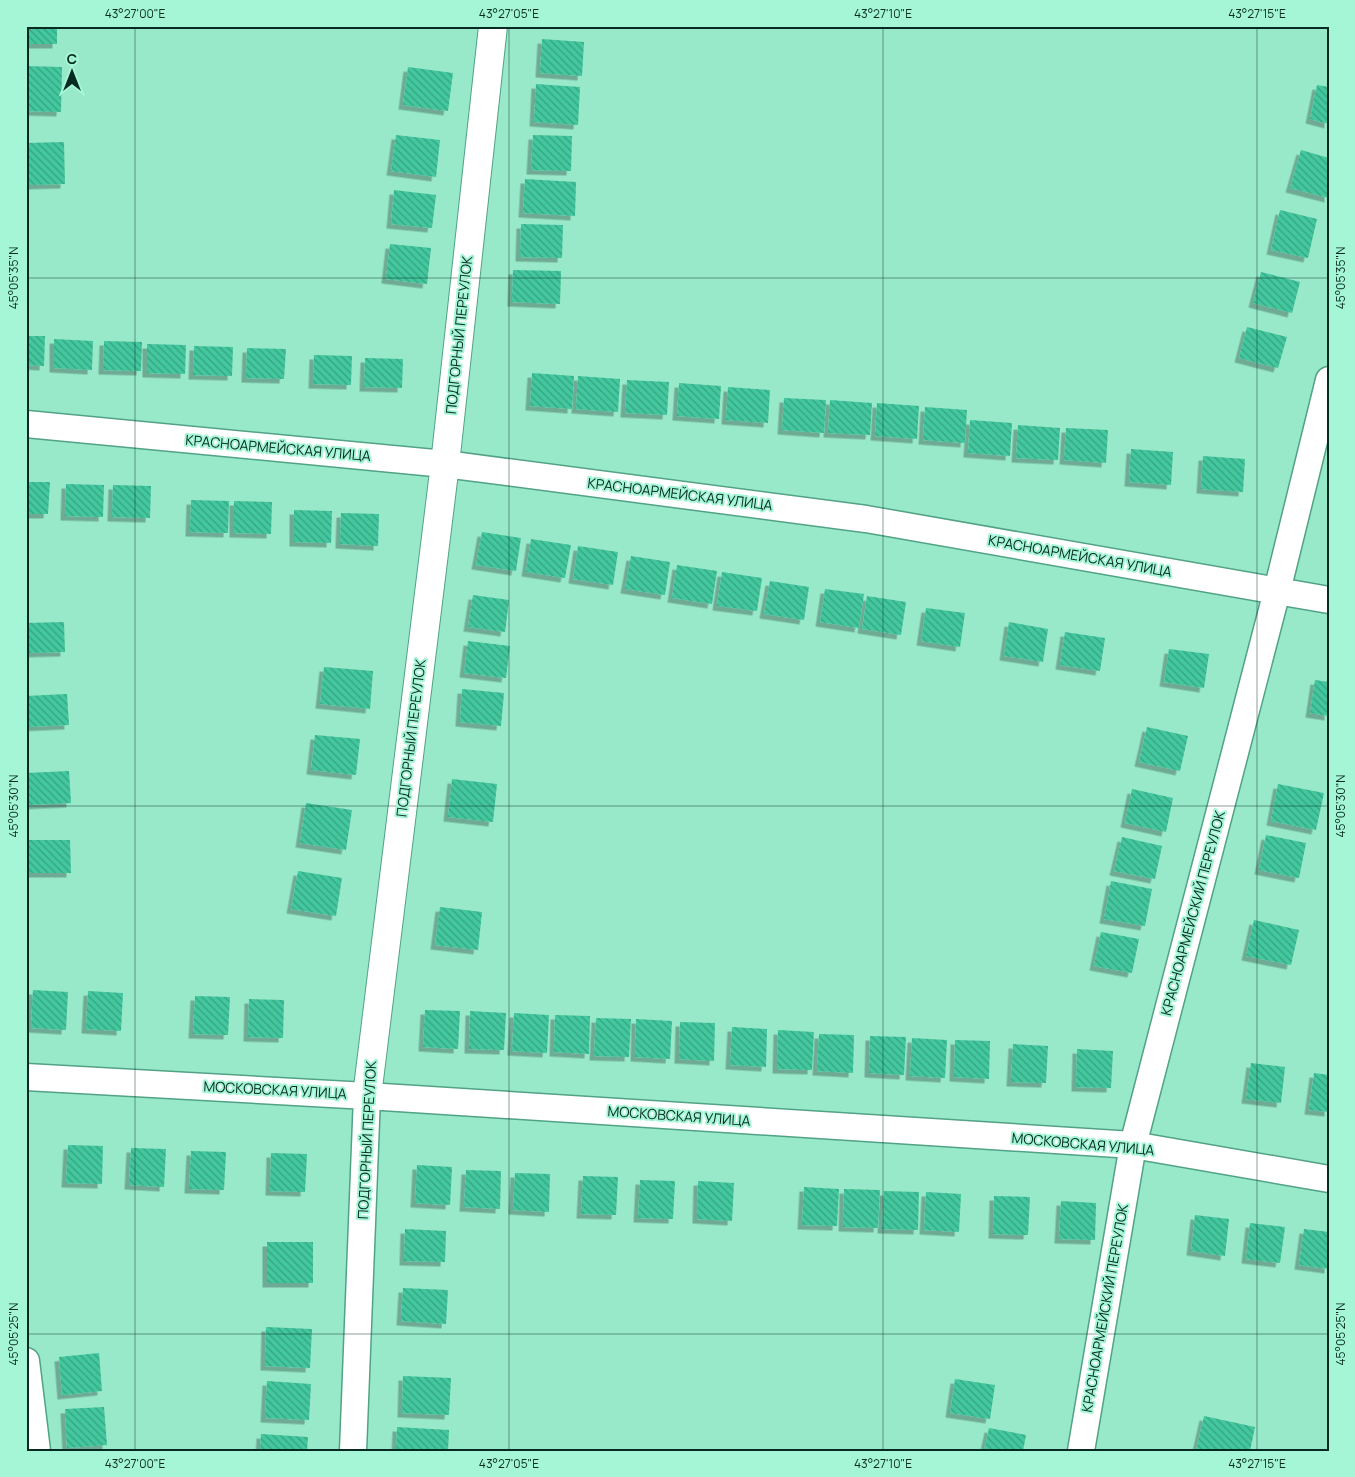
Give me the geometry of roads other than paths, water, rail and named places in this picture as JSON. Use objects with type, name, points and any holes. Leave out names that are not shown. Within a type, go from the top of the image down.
[{"type":"main road","name":"ПОДГОРНЫЙ ПЕРЕУЛОК","points":[[367,1096],[445,464],[493,26]]},
{"type":"street","name":"КРАСНОАРМЕЙСКИЙ ПЕРЕУЛОК","points":[[1082,1451],[1133,1145],[1277,591],[1329,380]]},
{"type":"street","name":"КРАСНОАРМЕЙСКАЯ УЛИЦА","points":[[26,424],[445,464],[866,519],[1329,600]]},
{"type":"street","name":"МОСКОВСКАЯ УЛИЦА","points":[[26,1077],[367,1096],[1133,1145],[1329,1179]]},
{"type":"street","name":"ПОДГОРНЫЙ ПЕРЕУЛОК","points":[[353,1451],[367,1096]]},
{"type":"street","points":[[26,1361],[37,1451]]}]
